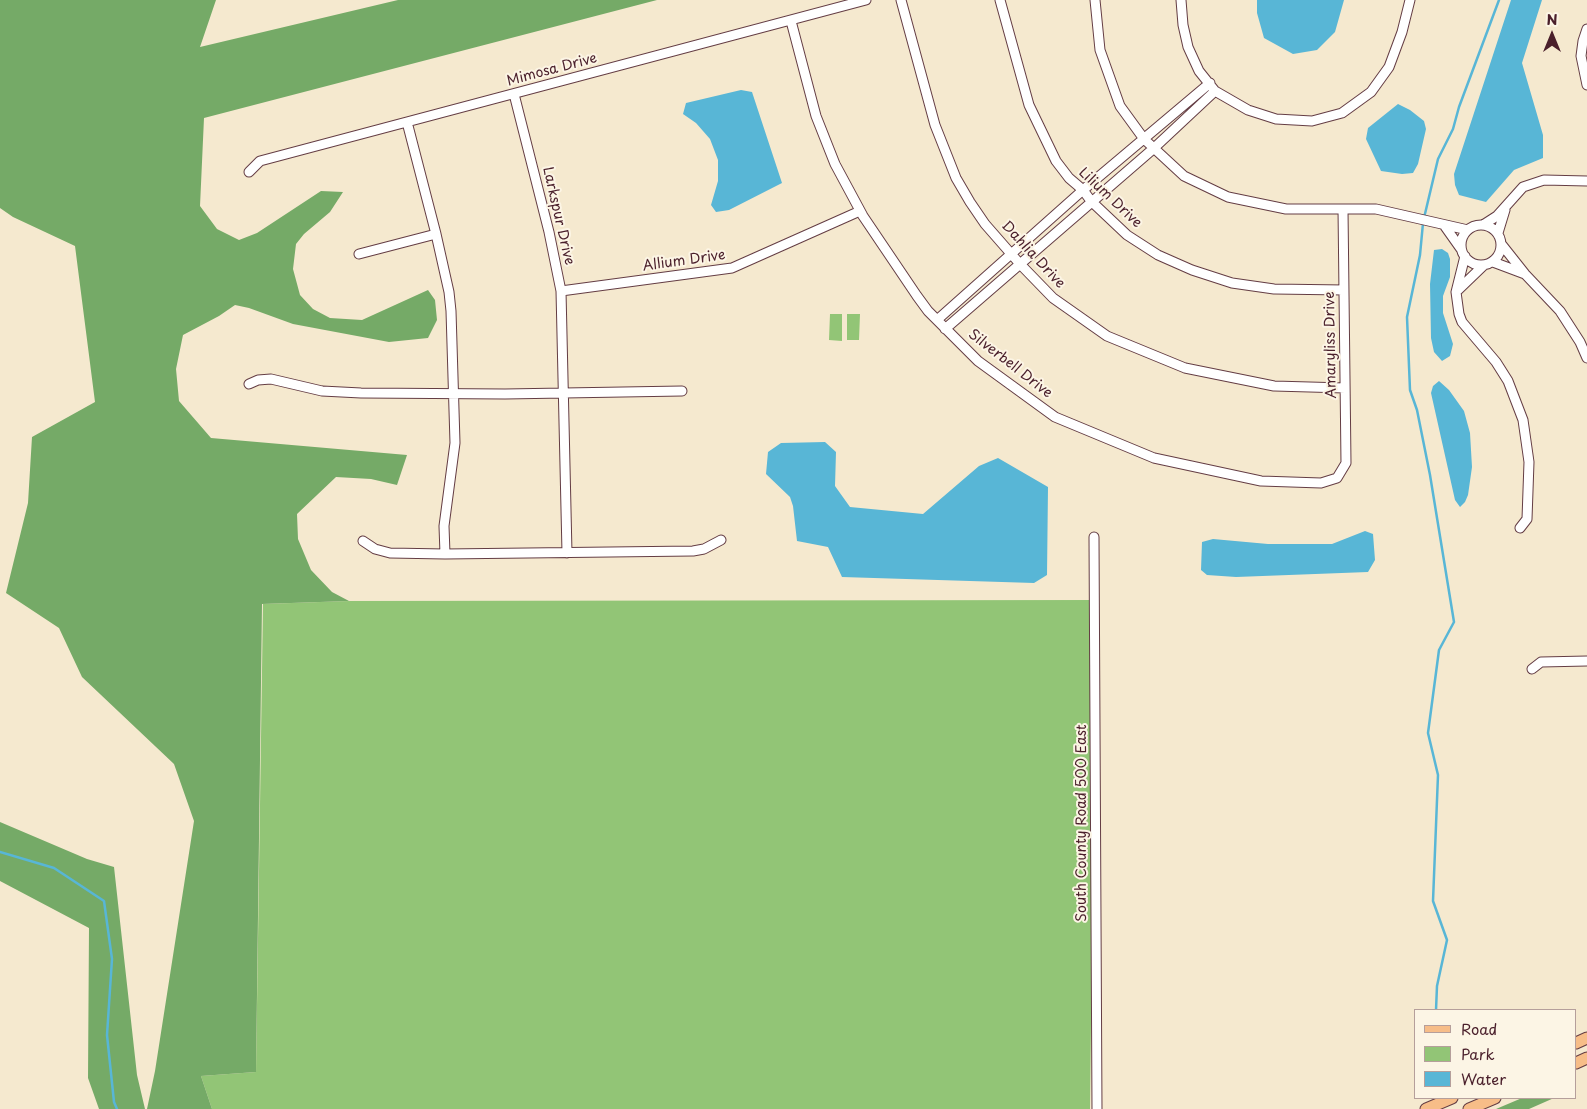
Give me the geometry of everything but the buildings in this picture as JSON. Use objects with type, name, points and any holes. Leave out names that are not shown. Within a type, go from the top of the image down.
[{"type":"main road","points":[[1469,1109],[1493,1099]]},
{"type":"main road","points":[[1426,1109],[1447,1100]]},
{"type":"street","name":"Mimosa Drive","points":[[249,172],[260,161],[866,0]]},
{"type":"street","name":"Dahlia Drive","points":[[901,0],[944,152],[970,202],[985,224],[1053,298],[1107,336],[1185,368],[1274,386],[1345,388]]},
{"type":"street","name":"Lilium Drive","points":[[1000,0],[1029,105],[1056,161],[1091,201],[1127,235],[1158,255],[1192,270],[1232,283],[1274,289],[1344,290]]},
{"type":"street","points":[[1095,0],[1100,50],[1120,106],[1153,149],[1184,176],[1228,198],[1286,209],[1376,209],[1468,230]]},
{"type":"street","points":[[1181,0],[1183,25],[1188,47],[1194,63],[1212,87],[1248,110],[1276,120],[1312,121],[1342,113],[1371,92],[1389,67],[1402,32],[1410,0]]},
{"type":"street","name":"Silverbell Drive","points":[[791,21],[816,116],[835,164],[860,211],[917,296],[945,329],[978,361],[1055,417],[1154,458],[1261,482],[1320,483],[1337,478]]},
{"type":"street","points":[[1587,29],[1583,40],[1581,56],[1587,85]]},
{"type":"street","points":[[937,320],[1083,190],[1144,139],[1212,87]]},
{"type":"street","points":[[945,329],[1153,149],[1212,87]]},
{"type":"street","name":"Larkspur Drive","points":[[514,94],[549,232],[561,291],[567,553]]},
{"type":"street","points":[[407,122],[449,292],[455,443],[444,526],[445,554]]},
{"type":"street","points":[[1483,225],[1497,216],[1523,187],[1544,180],[1587,181]]},
{"type":"street","points":[[1507,205],[1498,233],[1502,246],[1560,311],[1580,342],[1587,358]]},
{"type":"street","name":"Amaryliss Drive","points":[[1337,478],[1346,463],[1343,209]]},
{"type":"street","name":"Allium Drive","points":[[561,291],[732,268],[860,211]]},
{"type":"street","points":[[1444,225],[1473,264],[1489,263],[1525,274]]},
{"type":"street","points":[[1498,233],[1489,226],[1483,225],[1472,227],[1463,236],[1463,253],[1456,292],[1462,322],[1490,354],[1508,381],[1523,420],[1528,462],[1527,519],[1520,528]]},
{"type":"street","points":[[359,254],[436,234]]},
{"type":"street","points":[[1456,292],[1501,252],[1502,246]]},
{"type":"street","points":[[249,384],[258,380],[271,379],[322,391],[343,393],[454,394],[682,390]]},
{"type":"street","name":"South County Road 500 East","points":[[1094,537],[1097,1109]]},
{"type":"street","points":[[363,541],[374,549],[390,553],[445,554],[693,552],[704,549],[720,540]]},
{"type":"street","points":[[1532,669],[1541,662],[1587,661]]},
{"type":"green space","points":[[0,0],[216,0],[200,47],[398,0],[657,0],[204,118],[200,206],[217,229],[239,240],[257,233],[321,191],[343,192],[330,212],[304,234],[296,244],[293,269],[300,295],[313,309],[330,318],[362,320],[428,290],[435,300],[437,320],[428,338],[389,342],[293,324],[249,308],[235,305],[219,316],[183,335],[176,369],[179,401],[211,438],[407,455],[397,485],[371,479],[336,477],[297,514],[298,539],[311,570],[332,592],[349,601],[262,604],[256,1072],[201,1076],[212,1109],[147,1109],[155,1071],[194,821],[174,764],[82,677],[59,628],[6,593],[28,503],[32,437],[95,402],[75,246],[13,217],[0,208]]},
{"type":"green space","points":[[830,314],[842,314],[842,341],[829,340]]},
{"type":"green space","points":[[847,314],[860,314],[859,340],[847,340]]},
{"type":"green space","points":[[1096,600],[1090,1109],[212,1109],[201,1076],[256,1072],[263,604],[349,601]]},
{"type":"green space","points":[[0,822],[87,859],[114,867],[137,1075],[145,1109],[99,1109],[88,1078],[89,928],[0,881]]},
{"type":"green space","points":[[1520,1099],[1552,1099],[1529,1109],[1496,1109]]},
{"type":"water","points":[[1257,0],[1344,0],[1335,32],[1317,50],[1293,54],[1264,38],[1257,13]]},
{"type":"water","points":[[1511,0],[1542,0],[1522,63],[1543,135],[1543,158],[1514,170],[1486,202],[1459,195],[1455,185],[1454,174]]},
{"type":"water","points":[[741,90],[752,92],[782,183],[729,210],[716,212],[711,205],[718,181],[718,160],[710,139],[696,123],[683,114],[686,103]]},
{"type":"water","points":[[1398,104],[1410,110],[1424,121],[1426,129],[1418,164],[1413,173],[1402,174],[1381,171],[1366,139],[1368,128]]},
{"type":"water","points":[[1442,249],[1448,253],[1450,259],[1450,277],[1443,296],[1443,313],[1453,344],[1450,356],[1442,361],[1434,352],[1431,338],[1430,284],[1434,250]]},
{"type":"water","points":[[1439,381],[1449,390],[1464,411],[1470,433],[1472,467],[1468,495],[1460,507],[1455,500],[1431,393],[1433,386]]},
{"type":"water","points":[[825,442],[836,452],[835,486],[850,507],[923,514],[979,466],[998,458],[1048,487],[1047,575],[1034,583],[842,577],[828,547],[797,541],[793,506],[790,497],[766,474],[768,452],[781,443]]},
{"type":"water","points":[[1365,531],[1373,534],[1375,560],[1368,572],[1236,577],[1207,575],[1201,570],[1202,542],[1213,539],[1268,544],[1332,544]]},
{"type":"waterway","points":[[1424,218],[1438,159],[1453,129],[1459,107],[1499,0]]},
{"type":"waterway","points":[[1423,223],[1420,255],[1407,317],[1410,390],[1417,410],[1430,475],[1454,622],[1439,650],[1428,733],[1438,775],[1433,901],[1447,940],[1437,986],[1436,1009]]},
{"type":"waterway","points":[[0,852],[54,868],[104,901],[112,959],[107,1035],[114,1102],[117,1109]]}]
